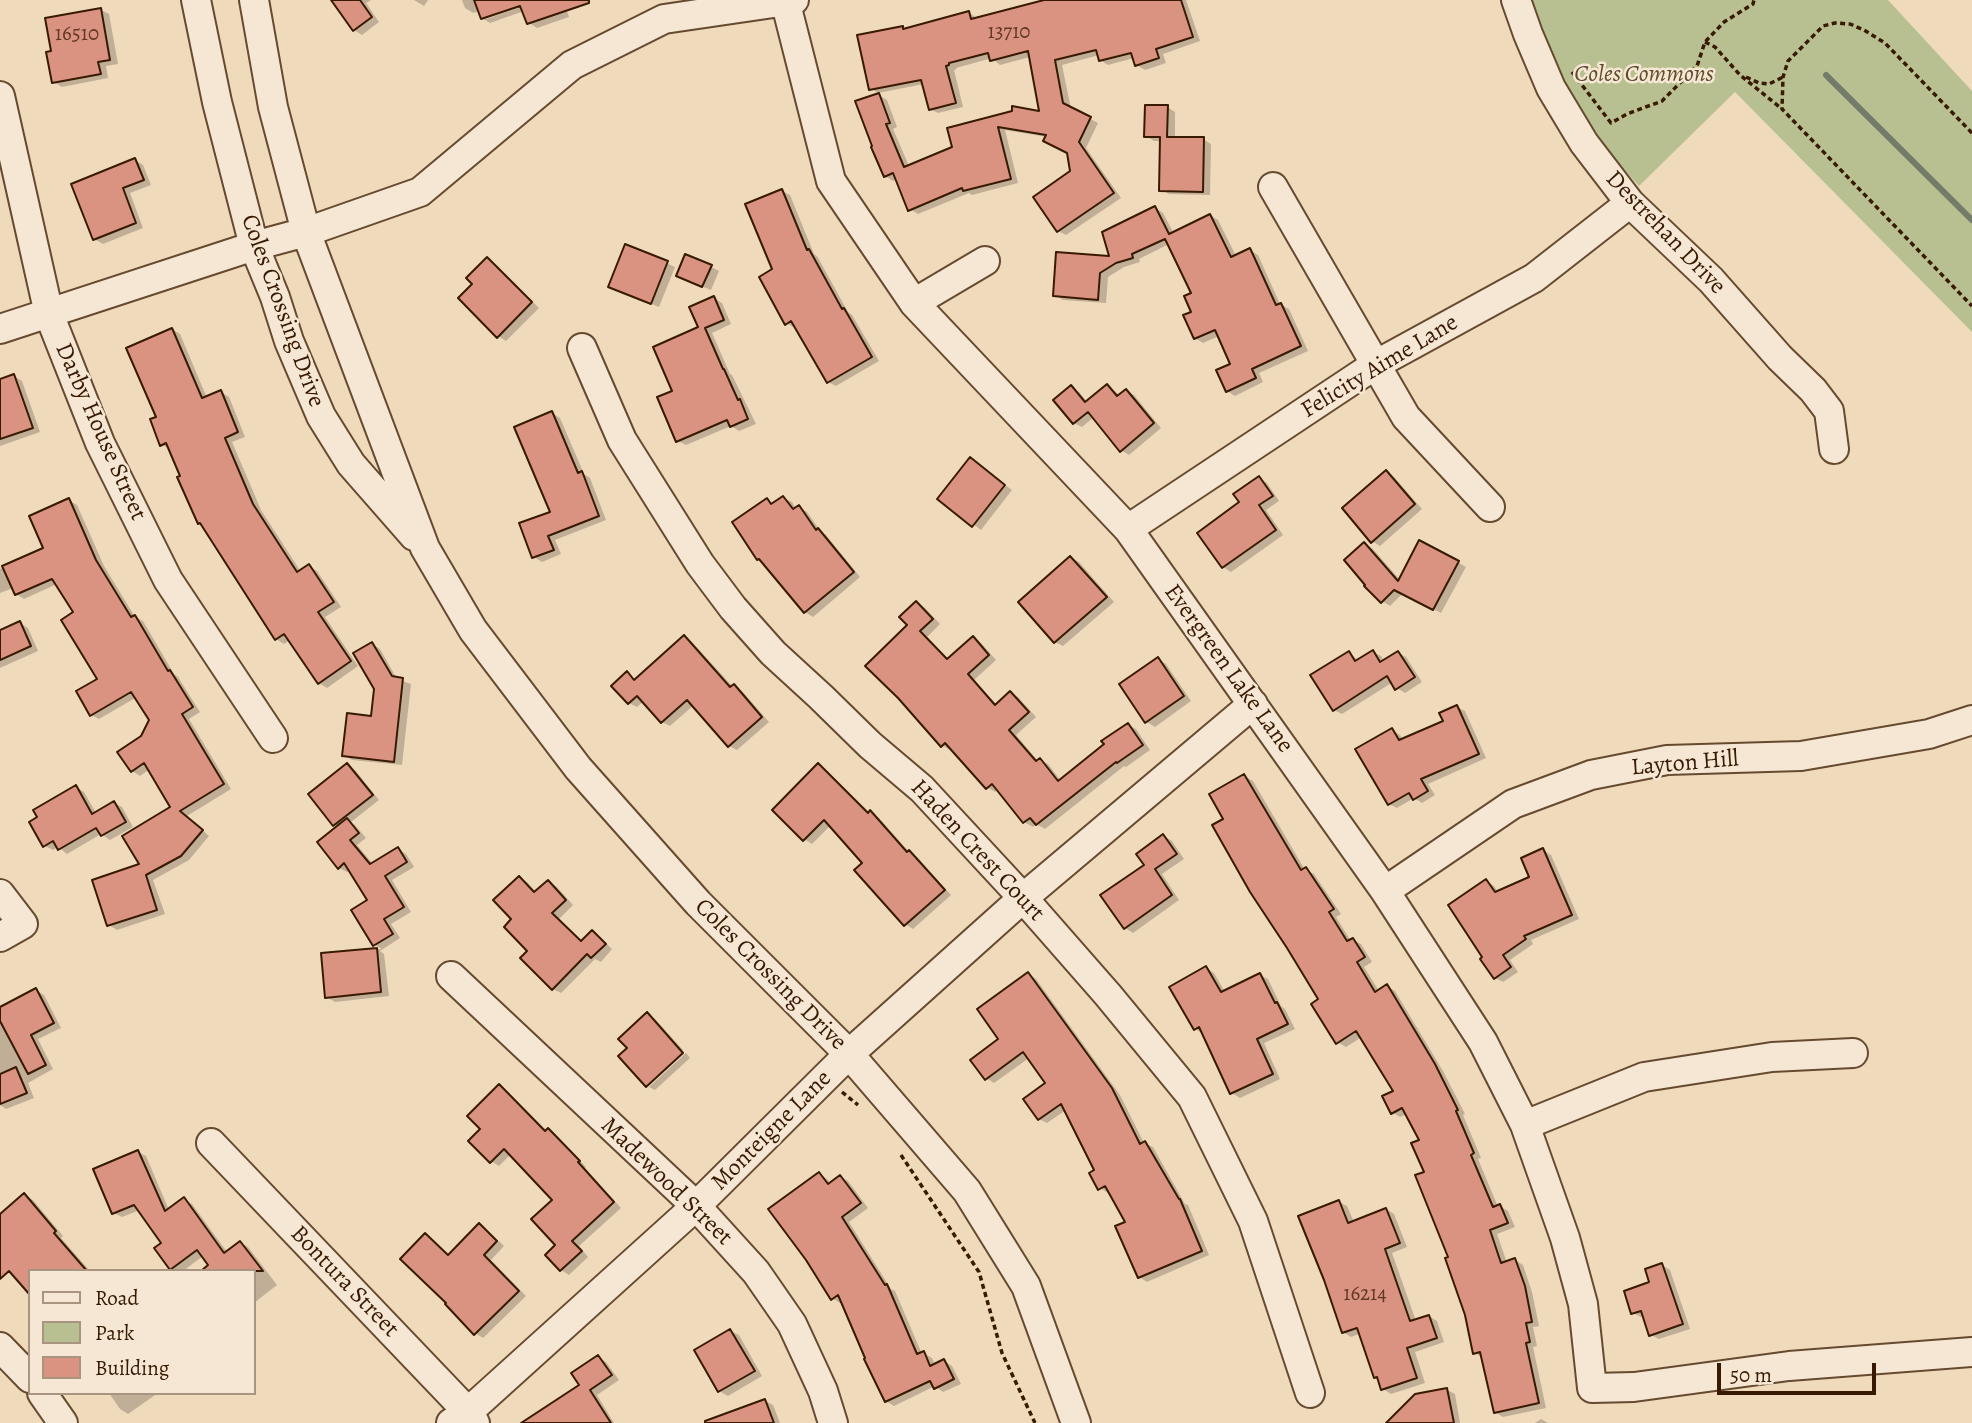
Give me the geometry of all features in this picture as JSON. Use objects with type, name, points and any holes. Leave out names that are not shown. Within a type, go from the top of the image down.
[{"type":"street","name":"Coles Crossing Drive","points":[[197,0],[217,102],[254,246],[289,341],[321,416],[351,464],[425,548]]},
{"type":"street","name":"Coles Crossing Drive","points":[[254,0],[273,107],[306,232],[425,548],[473,630],[578,768],[698,903],[849,1054],[967,1191],[1026,1286],[1076,1423]]},
{"type":"street","name":"Destrehan Drive","points":[[1516,0],[1551,88],[1584,143],[1630,203],[1711,280],[1780,358],[1813,390],[1829,411],[1834,449]]},
{"type":"street","points":[[0,329],[254,246],[306,232],[420,192],[572,65],[664,19],[788,1]]},
{"type":"street","name":"Evergreen Lake Lane","points":[[788,1],[831,181],[914,303],[1128,529],[1385,891],[1483,1042],[1525,1125],[1565,1238],[1583,1304],[1592,1388],[1634,1387],[1789,1366],[1972,1352]]},
{"type":"street","name":"Darby House Street","points":[[0,96],[49,314],[100,443],[168,580],[273,738]]},
{"type":"street","points":[[1273,187],[1406,417],[1490,507]]},
{"type":"street","name":"Felicity Aime Lane","points":[[1128,529],[1375,365],[1534,278],[1630,203]]},
{"type":"street","points":[[914,303],[985,261]]},
{"type":"street","name":"Haden Crest Court","points":[[582,348],[622,440],[700,564],[733,608],[773,653],[870,745],[922,789],[1023,898],[1192,1097],[1253,1221],[1310,1392]]},
{"type":"street","name":"Monteigne Lane","points":[[465,1419],[696,1206],[849,1054],[1023,898],[1253,704]]},
{"type":"street","name":"Layton Hill","points":[[1385,891],[1513,804],[1591,775],[1667,760],[1801,756],[1929,734],[1972,720]]},
{"type":"street","points":[[0,894],[11,931]]},
{"type":"street","name":"Madewood Street","points":[[451,976],[696,1206],[756,1272],[792,1324],[823,1391],[833,1423]]},
{"type":"street","points":[[1525,1125],[1644,1077],[1772,1057],[1853,1053]]},
{"type":"street","name":"Bontura Street","points":[[211,1143],[465,1419]]},
{"type":"street","points":[[0,1347],[28,1376]]},
{"type":"street","points":[[43,1395],[63,1423]]},
{"type":"path","points":[[1567,65],[1611,123],[1662,101],[1697,66],[1705,42],[1724,22],[1753,4],[1754,0]]},
{"type":"path","points":[[1782,109],[1783,77],[1788,61],[1823,26],[1835,23],[1850,24],[1885,43],[1972,133]]},
{"type":"path","points":[[1705,42],[1715,47],[1740,75],[1782,109],[1972,306]]},
{"type":"path","points":[[1740,75],[1769,84],[1783,77]]},
{"type":"path","points":[[825,1078],[862,1107]]},
{"type":"path","points":[[895,1146],[979,1272],[1002,1353],[1035,1423]]},
{"type":"green space","name":"Coles Commons","points":[[1529,0],[1888,0],[1972,91],[1972,332],[1735,92],[1639,186],[1596,138],[1554,70]]},
{"type":"building","points":[[331,0],[360,0],[372,17],[353,31]]},
{"type":"building","points":[[474,0],[589,0],[589,3],[527,24],[520,6],[481,19]]},
{"type":"building","points":[[1044,0],[1181,0],[1193,37],[1156,49],[1159,58],[1135,66],[1131,53],[1099,61],[1096,50],[1055,60],[1063,103],[1091,117],[1079,142],[1114,193],[1057,232],[1033,197],[1070,171],[1067,153],[1043,141],[1046,135],[998,127],[1011,179],[963,191],[962,188],[908,211],[893,173],[884,177],[855,101],[879,93],[890,123],[886,124],[904,167],[952,147],[947,128],[1012,111],[1012,106],[1039,111],[1028,51],[990,61],[988,53],[949,63],[946,66],[956,103],[929,110],[921,80],[869,90],[857,35],[903,26],[903,29],[969,11],[971,19]]},
{"type":"building","points":[[101,8],[110,60],[98,62],[101,74],[52,83],[46,52],[51,51],[45,18]]},
{"type":"building","points":[[1145,105],[1168,105],[1167,137],[1204,137],[1203,192],[1159,191],[1160,137],[1144,137]]},
{"type":"building","points":[[135,158],[144,180],[123,188],[136,223],[93,240],[71,184]]},
{"type":"building","points":[[782,189],[807,250],[809,249],[872,357],[827,383],[791,321],[785,325],[759,277],[772,269],[745,204]]},
{"type":"building","points":[[1155,206],[1169,234],[1210,214],[1231,257],[1250,248],[1276,305],[1281,303],[1301,346],[1252,369],[1256,378],[1226,392],[1216,370],[1230,364],[1215,330],[1194,339],[1183,315],[1191,312],[1184,296],[1191,293],[1165,239],[1100,273],[1098,300],[1053,296],[1056,252],[1109,256],[1102,232]]},
{"type":"building","points":[[625,244],[668,261],[651,304],[608,287]]},
{"type":"building","points":[[685,254],[712,265],[702,287],[676,276]]},
{"type":"building","points":[[487,257],[532,302],[497,338],[458,298],[472,284],[466,278]]},
{"type":"building","points":[[714,296],[724,320],[705,328],[748,419],[730,427],[727,420],[676,442],[657,397],[672,391],[653,347],[698,327],[689,307]]},
{"type":"building","points":[[172,328],[202,398],[221,390],[238,432],[225,438],[253,504],[297,572],[309,564],[334,602],[318,612],[351,661],[318,684],[284,634],[275,640],[200,523],[198,524],[177,477],[180,476],[166,443],[160,446],[150,419],[156,417],[126,348]]},
{"type":"building","points":[[14,374],[33,428],[0,439],[0,379]]},
{"type":"building","points":[[1107,384],[1117,396],[1126,389],[1154,423],[1120,452],[1088,412],[1073,424],[1053,400],[1071,385],[1085,402]]},
{"type":"building","points":[[552,411],[578,473],[582,471],[599,516],[548,536],[554,550],[532,558],[519,523],[550,512],[514,427]]},
{"type":"building","points":[[970,457],[1005,485],[972,527],[937,499]]},
{"type":"building","points":[[1386,470],[1415,504],[1371,543],[1342,508]]},
{"type":"building","points":[[1259,476],[1273,496],[1259,505],[1276,530],[1222,568],[1197,533],[1239,502],[1233,494]]},
{"type":"building","points":[[783,496],[793,509],[799,505],[816,530],[818,528],[854,572],[804,613],[759,559],[757,560],[732,522],[767,498],[771,504]]},
{"type":"building","points":[[69,498],[96,560],[131,617],[135,615],[193,707],[182,714],[224,784],[180,811],[203,830],[181,856],[146,875],[157,910],[107,926],[92,880],[139,864],[122,836],[170,807],[144,763],[131,772],[117,752],[141,736],[149,720],[131,692],[90,716],[76,691],[97,679],[61,620],[73,612],[52,579],[15,595],[2,566],[43,548],[29,516]]},
{"type":"building","points":[[1419,540],[1459,561],[1433,610],[1394,590],[1381,603],[1344,560],[1364,542],[1398,581]]},
{"type":"building","points":[[1070,556],[1107,597],[1054,643],[1018,602]]},
{"type":"building","points":[[916,601],[933,619],[920,631],[947,659],[973,636],[989,655],[968,674],[995,705],[1010,691],[1029,712],[1009,730],[1036,761],[1040,758],[1058,781],[1104,744],[1101,741],[1128,723],[1143,745],[1116,762],[1036,825],[1030,818],[1023,823],[992,784],[986,789],[945,743],[941,747],[898,698],[865,666],[907,625],[899,617]]},
{"type":"building","points":[[20,621],[31,646],[0,660],[0,630]]},
{"type":"building","points":[[684,635],[730,687],[734,684],[762,717],[728,747],[687,700],[661,723],[637,696],[628,704],[611,686],[627,671],[634,680]]},
{"type":"building","points":[[372,642],[392,676],[403,678],[394,762],[342,756],[347,713],[371,716],[374,689],[353,653]]},
{"type":"building","points":[[1373,650],[1380,662],[1398,651],[1415,677],[1395,690],[1387,676],[1333,711],[1310,675],[1349,651],[1355,661]]},
{"type":"building","points":[[1158,657],[1184,696],[1145,723],[1119,684]]},
{"type":"building","points":[[1457,705],[1479,754],[1421,779],[1428,791],[1413,800],[1409,793],[1388,805],[1355,749],[1392,728],[1399,740],[1443,721],[1439,713]]},
{"type":"building","points":[[347,763],[373,795],[333,826],[308,794]]},
{"type":"building","points":[[818,763],[868,813],[870,810],[945,890],[904,926],[854,870],[862,863],[824,820],[803,841],[772,810]]},
{"type":"building","points":[[1244,774],[1301,870],[1306,867],[1334,909],[1329,912],[1347,941],[1353,938],[1365,957],[1357,962],[1375,992],[1387,984],[1435,1064],[1458,1110],[1456,1111],[1474,1153],[1471,1155],[1493,1207],[1500,1204],[1508,1223],[1490,1230],[1501,1263],[1515,1258],[1525,1286],[1532,1322],[1526,1323],[1530,1342],[1526,1343],[1539,1403],[1494,1413],[1480,1352],[1473,1354],[1465,1315],[1445,1258],[1448,1257],[1415,1175],[1424,1172],[1411,1143],[1419,1140],[1402,1108],[1391,1114],[1382,1096],[1393,1091],[1356,1031],[1336,1044],[1311,1004],[1318,999],[1250,892],[1212,825],[1223,819],[1209,794]]},
{"type":"building","points":[[76,785],[92,814],[114,801],[126,822],[101,836],[96,828],[58,850],[53,841],[43,847],[29,822],[37,817],[33,810]]},
{"type":"building","points":[[347,818],[359,833],[350,840],[370,864],[398,847],[407,862],[385,876],[404,907],[384,919],[393,934],[373,946],[351,910],[367,900],[344,863],[338,869],[317,842]]},
{"type":"building","points":[[1163,834],[1177,854],[1155,869],[1172,895],[1124,929],[1100,895],[1144,865],[1136,854]]},
{"type":"building","points":[[1543,848],[1572,915],[1524,936],[1526,939],[1503,955],[1511,967],[1494,979],[1448,905],[1486,879],[1495,892],[1529,877],[1521,858]]},
{"type":"building","points":[[519,876],[534,892],[548,880],[566,900],[552,913],[581,941],[592,930],[606,944],[591,958],[587,954],[552,990],[520,958],[527,951],[504,927],[511,919],[493,900]]},
{"type":"building","points":[[377,948],[381,992],[325,998],[321,953]]},
{"type":"building","points":[[1206,966],[1221,992],[1260,973],[1288,1024],[1257,1039],[1273,1074],[1230,1094],[1199,1027],[1194,1030],[1169,987]]},
{"type":"building","points":[[1028,972],[1112,1088],[1140,1144],[1145,1141],[1180,1199],[1202,1251],[1138,1278],[1115,1226],[1125,1222],[1105,1186],[1098,1190],[1089,1173],[1094,1170],[1061,1104],[1038,1120],[1023,1099],[1045,1083],[1023,1052],[985,1080],[970,1060],[998,1039],[977,1009]]},
{"type":"building","points":[[36,988],[54,1023],[31,1035],[46,1065],[28,1074],[0,1021],[0,1007]]},
{"type":"building","points":[[647,1012],[683,1053],[646,1087],[618,1056],[627,1048],[618,1039]]},
{"type":"building","points":[[16,1067],[27,1093],[0,1104],[0,1074]]},
{"type":"building","points":[[499,1084],[545,1131],[548,1128],[614,1202],[572,1241],[582,1251],[560,1271],[545,1255],[555,1245],[531,1219],[552,1200],[504,1149],[490,1163],[468,1141],[480,1129],[467,1116]]},
{"type":"building","points":[[138,1150],[165,1211],[184,1197],[224,1253],[240,1241],[263,1271],[203,1269],[208,1265],[197,1250],[169,1269],[154,1248],[161,1243],[134,1205],[112,1214],[93,1169]]},
{"type":"building","points":[[819,1172],[828,1184],[840,1175],[861,1203],[842,1217],[885,1285],[887,1284],[917,1354],[924,1351],[930,1366],[944,1359],[954,1379],[934,1389],[930,1381],[885,1402],[838,1295],[831,1300],[806,1260],[768,1209]]},
{"type":"building","points":[[24,1193],[85,1269],[28,1269],[28,1293],[9,1271],[0,1279],[0,1214]]},
{"type":"building","points":[[1339,1200],[1348,1223],[1386,1208],[1400,1243],[1385,1249],[1410,1321],[1429,1315],[1437,1338],[1407,1348],[1417,1378],[1381,1390],[1377,1377],[1374,1378],[1357,1328],[1342,1333],[1298,1216]]},
{"type":"building","points":[[479,1223],[497,1241],[484,1255],[519,1291],[474,1335],[446,1303],[400,1259],[425,1233],[448,1255]]},
{"type":"building","points":[[1662,1263],[1683,1324],[1649,1336],[1641,1311],[1631,1314],[1624,1291],[1649,1282],[1645,1269]]},
{"type":"building","points":[[730,1329],[755,1371],[718,1392],[694,1350]]},
{"type":"building","points":[[598,1355],[612,1375],[590,1390],[611,1423],[521,1423],[579,1385],[571,1373]]},
{"type":"building","points":[[1447,1388],[1454,1423],[1386,1423],[1415,1394]]},
{"type":"building","points":[[765,1399],[774,1423],[705,1423],[705,1421]]},
{"type":"waterway","points":[[1826,75],[1972,220]]}]
